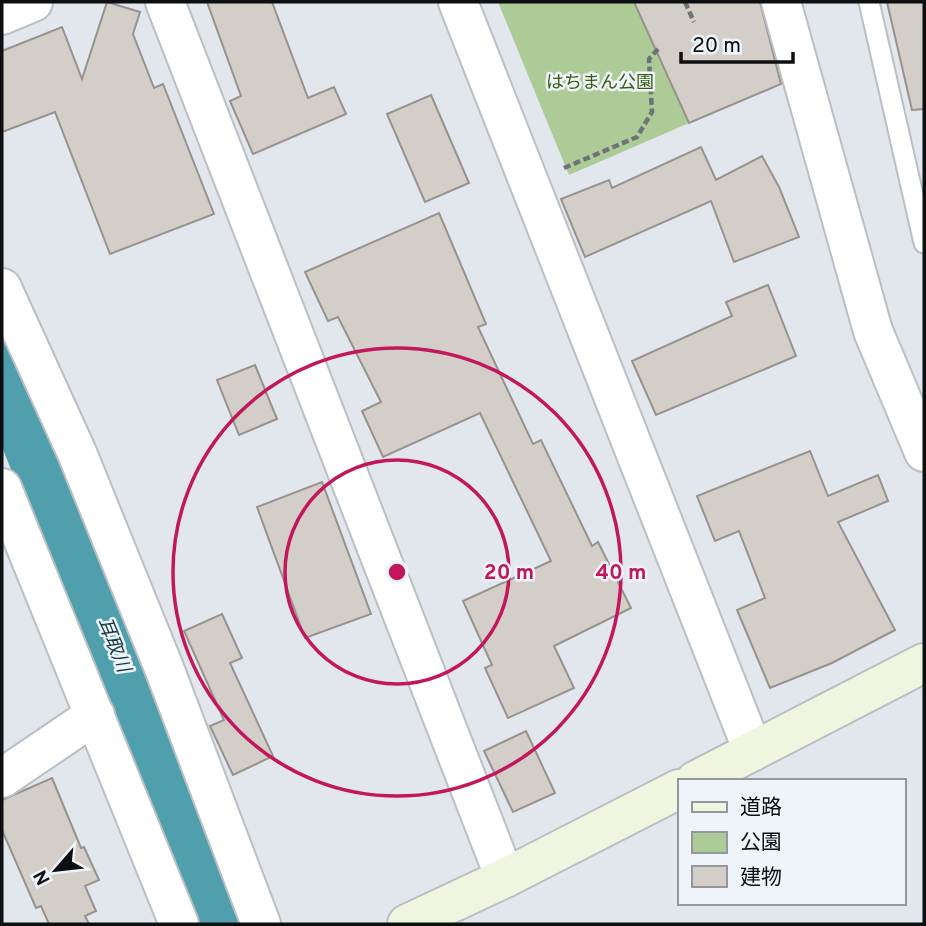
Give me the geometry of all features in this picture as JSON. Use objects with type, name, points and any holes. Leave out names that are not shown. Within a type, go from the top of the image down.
[{"type":"street","points":[[2,15],[33,2]]},
{"type":"street","points":[[165,2],[505,878]]},
{"type":"street","points":[[458,2],[753,751]]},
{"type":"street","points":[[781,2],[873,331],[924,452]]},
{"type":"street","points":[[2,288],[82,466],[164,668],[261,924]]},
{"type":"street","points":[[2,488],[179,924]]},
{"type":"street","points":[[699,779],[924,663]]},
{"type":"street","points":[[2,778],[95,715]]},
{"type":"street","points":[[407,924],[505,878],[678,790]]},
{"type":"lane","points":[[869,2],[924,243]]},
{"type":"path","points":[[685,2],[694,22]]},
{"type":"path","points":[[566,168],[637,136],[652,112],[649,60],[660,47]]},
{"type":"green space","name":"はちまん公園","points":[[498,2],[634,2],[689,123],[569,175]]},
{"type":"building","points":[[107,2],[140,12],[133,34],[154,88],[163,84],[214,214],[110,254],[55,112],[2,132],[2,51],[62,27],[82,79]]},
{"type":"building","points":[[207,2],[272,2],[308,98],[334,87],[346,114],[253,154],[230,101],[241,96]]},
{"type":"building","points":[[634,2],[760,2],[781,84],[689,123]]},
{"type":"building","points":[[887,2],[924,2],[924,109],[912,110]]},
{"type":"building","points":[[431,95],[469,183],[425,202],[387,114]]},
{"type":"building","points":[[701,147],[716,180],[762,156],[779,187],[799,237],[734,262],[711,201],[585,257],[561,199],[609,180],[612,188]]},
{"type":"building","points":[[439,213],[486,324],[478,327],[533,444],[541,440],[592,546],[598,542],[631,608],[554,646],[574,688],[508,718],[485,668],[492,665],[463,601],[551,561],[480,413],[383,457],[362,411],[381,402],[338,317],[328,321],[305,272]]},
{"type":"building","points":[[768,285],[796,356],[656,415],[632,361],[732,316],[726,302]]},
{"type":"building","points":[[255,365],[277,419],[239,435],[217,380]]},
{"type":"building","points":[[810,451],[828,496],[878,475],[888,501],[838,522],[895,630],[832,663],[770,688],[737,610],[765,598],[739,531],[715,541],[697,496]]},
{"type":"building","points":[[322,482],[371,614],[305,638],[257,507]]},
{"type":"building","points":[[222,614],[242,658],[230,663],[273,756],[233,775],[210,726],[224,720],[184,631]]},
{"type":"building","points":[[526,731],[555,793],[513,812],[484,751]]},
{"type":"building","points":[[52,778],[81,848],[84,847],[99,880],[85,886],[96,911],[85,916],[89,924],[49,924],[41,906],[36,908],[2,830],[2,800]]},
{"type":"waterway","name":"耳取川","points":[[2,366],[18,397],[225,924]]}]
